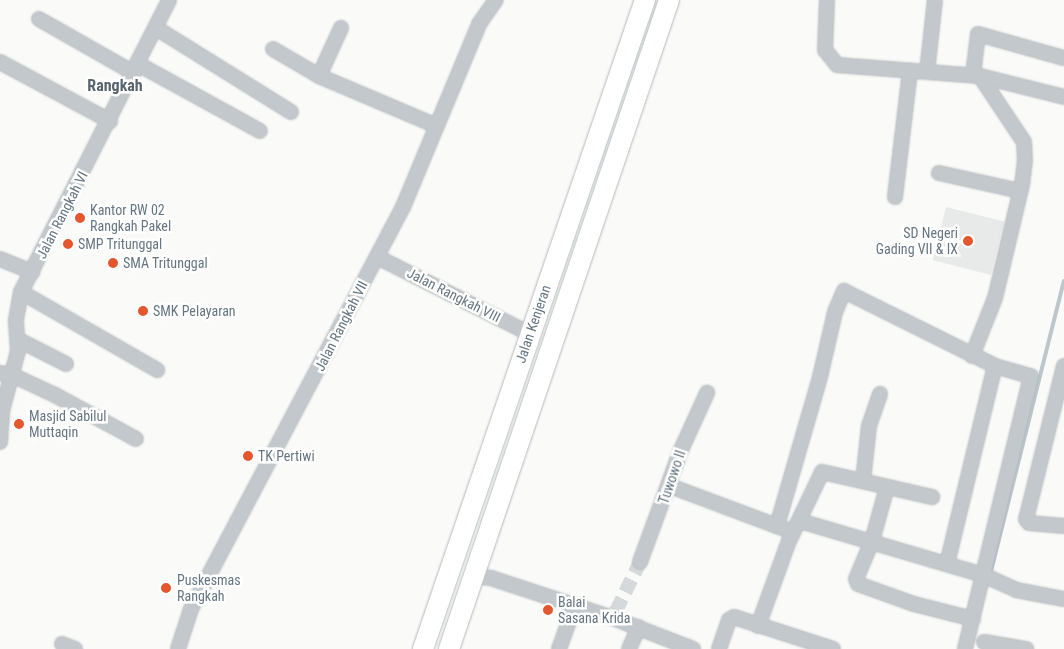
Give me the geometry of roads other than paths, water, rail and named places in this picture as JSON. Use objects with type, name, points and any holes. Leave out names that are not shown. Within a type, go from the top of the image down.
[{"type":"highway","name":"Jalan Kenjeran","points":[[423,649],[645,0]]},
{"type":"highway","name":"Jalan Kenjeran","points":[[449,649],[669,0]]},
{"type":"street","name":"Jalan Rangkah VI","points":[[0,442],[6,374],[18,351],[16,320],[22,292],[110,121],[169,0]]},
{"type":"street","name":"Jalan Rangkah VII","points":[[178,649],[191,609],[377,257],[438,126],[479,24],[496,0]]},
{"type":"street","points":[[827,0],[825,50],[837,65],[976,76],[1064,97]]},
{"type":"street","points":[[927,72],[935,0]]},
{"type":"street","points":[[39,19],[260,131]]},
{"type":"street","points":[[156,28],[291,112]]},
{"type":"street","points":[[319,76],[341,28]]},
{"type":"street","points":[[972,356],[995,298],[1020,191],[1024,142],[976,76],[978,34],[1064,58]]},
{"type":"street","points":[[273,49],[319,76],[438,126]]},
{"type":"street","points":[[0,62],[110,121]]},
{"type":"street","points":[[895,197],[910,71]]},
{"type":"street","points":[[939,173],[1020,191]]},
{"type":"street","name":"Jalan Rangkah VIII","points":[[377,257],[530,334]]},
{"type":"street","points":[[0,259],[32,272]]},
{"type":"street","points":[[777,526],[820,377],[835,312],[844,291],[972,356],[1032,378],[988,578],[972,619],[965,649]]},
{"type":"street","points":[[22,292],[157,370]]},
{"type":"street","points":[[17,338],[66,364]]},
{"type":"street","points":[[948,564],[995,366]]},
{"type":"street","points":[[1064,366],[1026,519],[1028,523],[1064,526]]},
{"type":"street","points":[[6,374],[136,439]]},
{"type":"street","name":"Tuwowo II","points":[[640,562],[670,486],[681,450],[707,393]]},
{"type":"street","points":[[863,481],[869,426],[880,394]]},
{"type":"street","points":[[758,626],[781,559],[798,527],[822,472],[932,497]]},
{"type":"street","points":[[670,486],[777,526],[798,527],[872,541],[948,564],[1016,590],[1064,599]]},
{"type":"street","points":[[887,487],[872,541],[856,579],[858,584],[914,604],[972,619]]},
{"type":"street","points":[[474,576],[491,578],[575,606],[615,614],[639,627],[689,648]]},
{"type":"street","points":[[559,649],[575,606]]},
{"type":"street","points":[[719,649],[731,618],[833,649]]},
{"type":"street","points":[[629,649],[639,627]]},
{"type":"street","points":[[984,642],[1026,649]]},
{"type":"waterway","points":[[990,575],[1064,281]]},
{"type":"tunnel","points":[[616,611],[640,562]]},
{"type":"place","name":"Kantor RW 02 Rangkah Pakel","points":[[80,218]]},
{"type":"place","name":"SD Negeri Gading VII & IX","points":[[968,241]]},
{"type":"place","name":"SMP Tritunggal","points":[[68,244]]},
{"type":"place","name":"SMA Tritunggal","points":[[113,263]]},
{"type":"place","name":"SMK Pelayaran","points":[[143,311]]},
{"type":"place","name":"Masjid Sabilul Muttaqin","points":[[19,424]]},
{"type":"place","name":"TK Pertiwi","points":[[248,456]]},
{"type":"place","name":"Puskesmas Rangkah","points":[[166,588]]},
{"type":"place","name":"Balai Sasana Krida","points":[[548,610]]},
{"type":"district","name":"Rangkah","points":[[115,86]]}]
